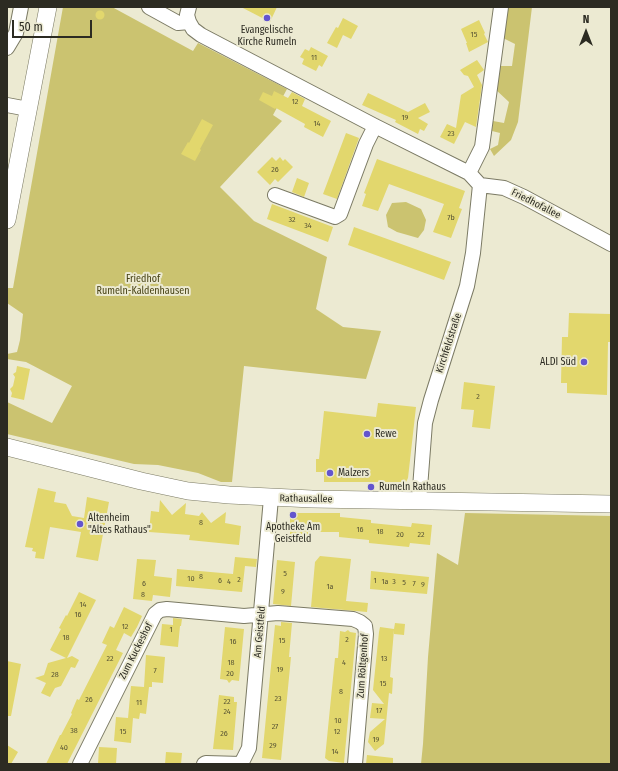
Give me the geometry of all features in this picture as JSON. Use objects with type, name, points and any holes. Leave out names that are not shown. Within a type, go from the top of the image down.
[{"type":"main road","points":[[7,220],[48,7]]},
{"type":"main road","name":"Rathausallee","points":[[7,447],[141,481],[188,491],[271,498],[611,504]]},
{"type":"street","points":[[7,48],[16,33],[21,7]]},
{"type":"street","points":[[149,7],[178,23],[189,22]]},
{"type":"street","points":[[190,7],[188,14],[189,22],[193,29],[201,35],[375,126],[469,173],[480,185]]},
{"type":"street","points":[[469,173],[482,147],[501,7]]},
{"type":"street","points":[[7,105],[28,109]]},
{"type":"street","points":[[275,195],[335,217],[340,214],[366,144],[375,126]]},
{"type":"street","name":"Friedhofallee","points":[[480,185],[504,188],[524,196],[611,244]]},
{"type":"street","name":"Kirchfeldstraße","points":[[419,501],[425,423],[467,286],[473,253],[480,185]]},
{"type":"street","name":"Am Geistfeld","points":[[204,764],[206,762],[241,764],[248,748],[271,498]]},
{"type":"street","name":"Zum Kuckeshof","points":[[80,764],[154,614],[160,610],[167,609],[244,616],[261,615]]},
{"type":"street","name":"Zum Röltgenhof","points":[[261,615],[278,613],[353,619],[365,626],[366,634],[355,764]]},
{"type":"green space","name":"Friedhof Rumeln-Kaldenhausen","points":[[63,7],[112,7],[193,51],[198,43],[287,89],[273,115],[282,121],[220,187],[254,221],[327,257],[316,309],[343,327],[381,331],[366,379],[244,366],[232,482],[221,482],[198,473],[158,465],[134,464],[7,434],[7,402],[52,423],[72,386],[26,362],[7,359],[7,354],[17,352],[23,314],[7,303],[7,291],[8,288],[13,288]]},
{"type":"green space","points":[[507,7],[532,7],[518,122],[511,140],[494,156],[490,149],[498,145],[500,133],[492,131],[493,121],[504,123],[509,102],[495,89],[498,66],[512,66],[515,44],[503,38]]},
{"type":"green space","points":[[406,202],[421,209],[426,220],[424,230],[418,238],[397,232],[388,227],[386,215],[392,203]]},
{"type":"green space","points":[[465,513],[611,516],[611,764],[421,764],[437,553],[458,565]]},
{"type":"building","name":"Evangelische Kirche Rumeln","points":[[241,7],[277,7],[270,22]]},
{"type":"building","points":[[98,11],[102,11],[104,15],[102,19],[98,19],[96,17],[96,13]]},
{"type":"building","points":[[343,18],[358,26],[351,39],[343,35],[337,48],[327,43]]},
{"type":"building","points":[[479,20],[488,42],[469,52],[461,29]]},
{"type":"building","points":[[311,47],[328,56],[322,67],[319,65],[316,71],[302,64],[304,59],[300,57],[305,49],[309,51]]},
{"type":"building","points":[[477,60],[484,70],[477,75],[482,85],[476,127],[465,122],[454,144],[440,137],[447,124],[456,128],[461,95],[474,87],[468,76],[464,75],[460,70]]},
{"type":"building","points":[[274,91],[288,98],[292,92],[305,99],[302,106],[331,121],[323,137],[304,127],[305,124],[259,100],[263,92],[272,96]]},
{"type":"building","points":[[368,93],[408,112],[425,103],[430,112],[418,118],[428,124],[424,131],[420,129],[418,134],[395,122],[396,120],[362,105]]},
{"type":"building","points":[[202,119],[213,125],[195,161],[181,154],[188,142],[189,143]]},
{"type":"building","points":[[346,133],[359,138],[337,199],[323,194]]},
{"type":"building","points":[[272,157],[276,161],[280,157],[283,161],[285,159],[293,167],[278,182],[275,179],[270,185],[257,172]]},
{"type":"building","points":[[377,159],[465,191],[459,208],[462,209],[451,238],[433,232],[444,204],[389,184],[378,211],[362,206],[366,194],[364,193]]},
{"type":"building","points":[[297,178],[309,183],[304,197],[292,192]]},
{"type":"building","points":[[272,204],[333,227],[328,242],[267,219]]},
{"type":"building","points":[[354,227],[451,262],[444,280],[348,245]]},
{"type":"building","name":"ALDI Süd","points":[[569,313],[611,314],[611,342],[608,342],[607,395],[567,393],[567,383],[561,383],[562,337],[568,337]]},
{"type":"building","points":[[17,366],[30,369],[24,400],[11,397],[12,393],[10,389],[13,386],[15,377],[13,374],[16,372]]},
{"type":"building","points":[[464,382],[495,386],[490,429],[472,427],[474,410],[461,409]]},
{"type":"building","name":"Rewe","points":[[378,403],[416,407],[408,478],[406,482],[324,482],[324,472],[316,472],[316,459],[319,459],[324,411],[376,417]]},
{"type":"building","name":"Altenheim \"Altes Rathaus\"","points":[[38,488],[56,492],[54,502],[66,504],[72,516],[84,518],[87,497],[109,502],[98,561],[76,557],[81,532],[50,527],[44,559],[35,558],[36,552],[32,551],[33,548],[25,547]]},
{"type":"building","points":[[160,500],[172,515],[186,503],[185,514],[199,516],[202,512],[211,523],[226,512],[225,523],[241,526],[239,545],[189,540],[190,535],[149,532],[151,511],[159,512]]},
{"type":"building","points":[[290,513],[340,513],[340,517],[371,520],[371,523],[411,527],[412,523],[432,525],[430,545],[410,543],[409,547],[369,543],[369,540],[339,537],[339,532],[308,532],[308,537],[290,537]]},
{"type":"building","points":[[320,556],[351,559],[346,601],[368,603],[367,612],[311,607],[315,562]]},
{"type":"building","points":[[235,557],[257,559],[256,567],[245,566],[242,592],[176,586],[177,569],[233,574]]},
{"type":"building","points":[[137,559],[156,560],[154,576],[172,578],[170,597],[153,595],[152,601],[133,599]]},
{"type":"building","points":[[277,560],[295,562],[291,606],[273,604]]},
{"type":"building","points":[[371,571],[429,577],[427,594],[370,589]]},
{"type":"building","points":[[79,592],[96,600],[67,658],[72,656],[79,660],[75,668],[71,667],[61,686],[55,688],[50,697],[41,693],[46,683],[35,678],[44,675],[48,663],[66,658],[50,650],[61,629],[59,628]]},
{"type":"building","points":[[124,607],[142,616],[137,627],[131,637],[124,633],[116,650],[123,653],[67,764],[46,764],[72,714],[71,713],[77,699],[79,700],[107,645],[102,643],[110,626],[114,628]]},
{"type":"building","points":[[173,618],[182,619],[178,647],[160,645],[162,624],[173,625]]},
{"type":"building","points":[[281,622],[292,623],[289,657],[291,657],[281,760],[262,758],[275,625],[281,626]]},
{"type":"building","points":[[395,623],[405,624],[404,635],[394,634],[394,630],[390,677],[393,678],[392,694],[389,693],[384,744],[375,751],[368,742],[370,732],[385,719],[370,718],[372,703],[384,704],[373,690],[379,632],[380,627],[394,629]]},
{"type":"building","points":[[225,627],[244,629],[239,681],[232,680],[229,683],[227,680],[220,679]]},
{"type":"building","points":[[348,630],[356,633],[344,763],[329,761],[325,758],[335,658],[338,658],[340,631],[345,632]]},
{"type":"building","points":[[146,655],[165,657],[163,683],[152,682],[152,687],[149,687],[146,714],[140,713],[139,719],[133,718],[131,743],[114,741],[116,717],[128,718],[131,686],[144,687]]},
{"type":"building","points":[[7,661],[21,664],[11,716],[7,716]]},
{"type":"building","points":[[219,695],[234,697],[234,702],[237,702],[233,750],[213,749]]},
{"type":"building","points":[[7,745],[18,752],[11,764],[7,764]]},
{"type":"building","points":[[99,747],[117,748],[116,764],[98,764]]},
{"type":"building","points":[[166,752],[182,753],[181,764],[165,764]]},
{"type":"building","points":[[367,755],[393,758],[393,764],[366,764]]},
{"type":"place","name":"Evangelische Kirche Rumeln","points":[[267,18]]},
{"type":"place","name":"ALDI Süd","points":[[584,362]]},
{"type":"place","name":"Rewe","points":[[367,434]]},
{"type":"place","name":"Malzers","points":[[330,473]]},
{"type":"place","name":"Rumeln Rathaus","points":[[371,487]]},
{"type":"place","name":"Apotheke Am Geistfeld","points":[[293,515]]},
{"type":"place","name":"Altenheim \"Altes Rathaus\"","points":[[80,524]]}]
